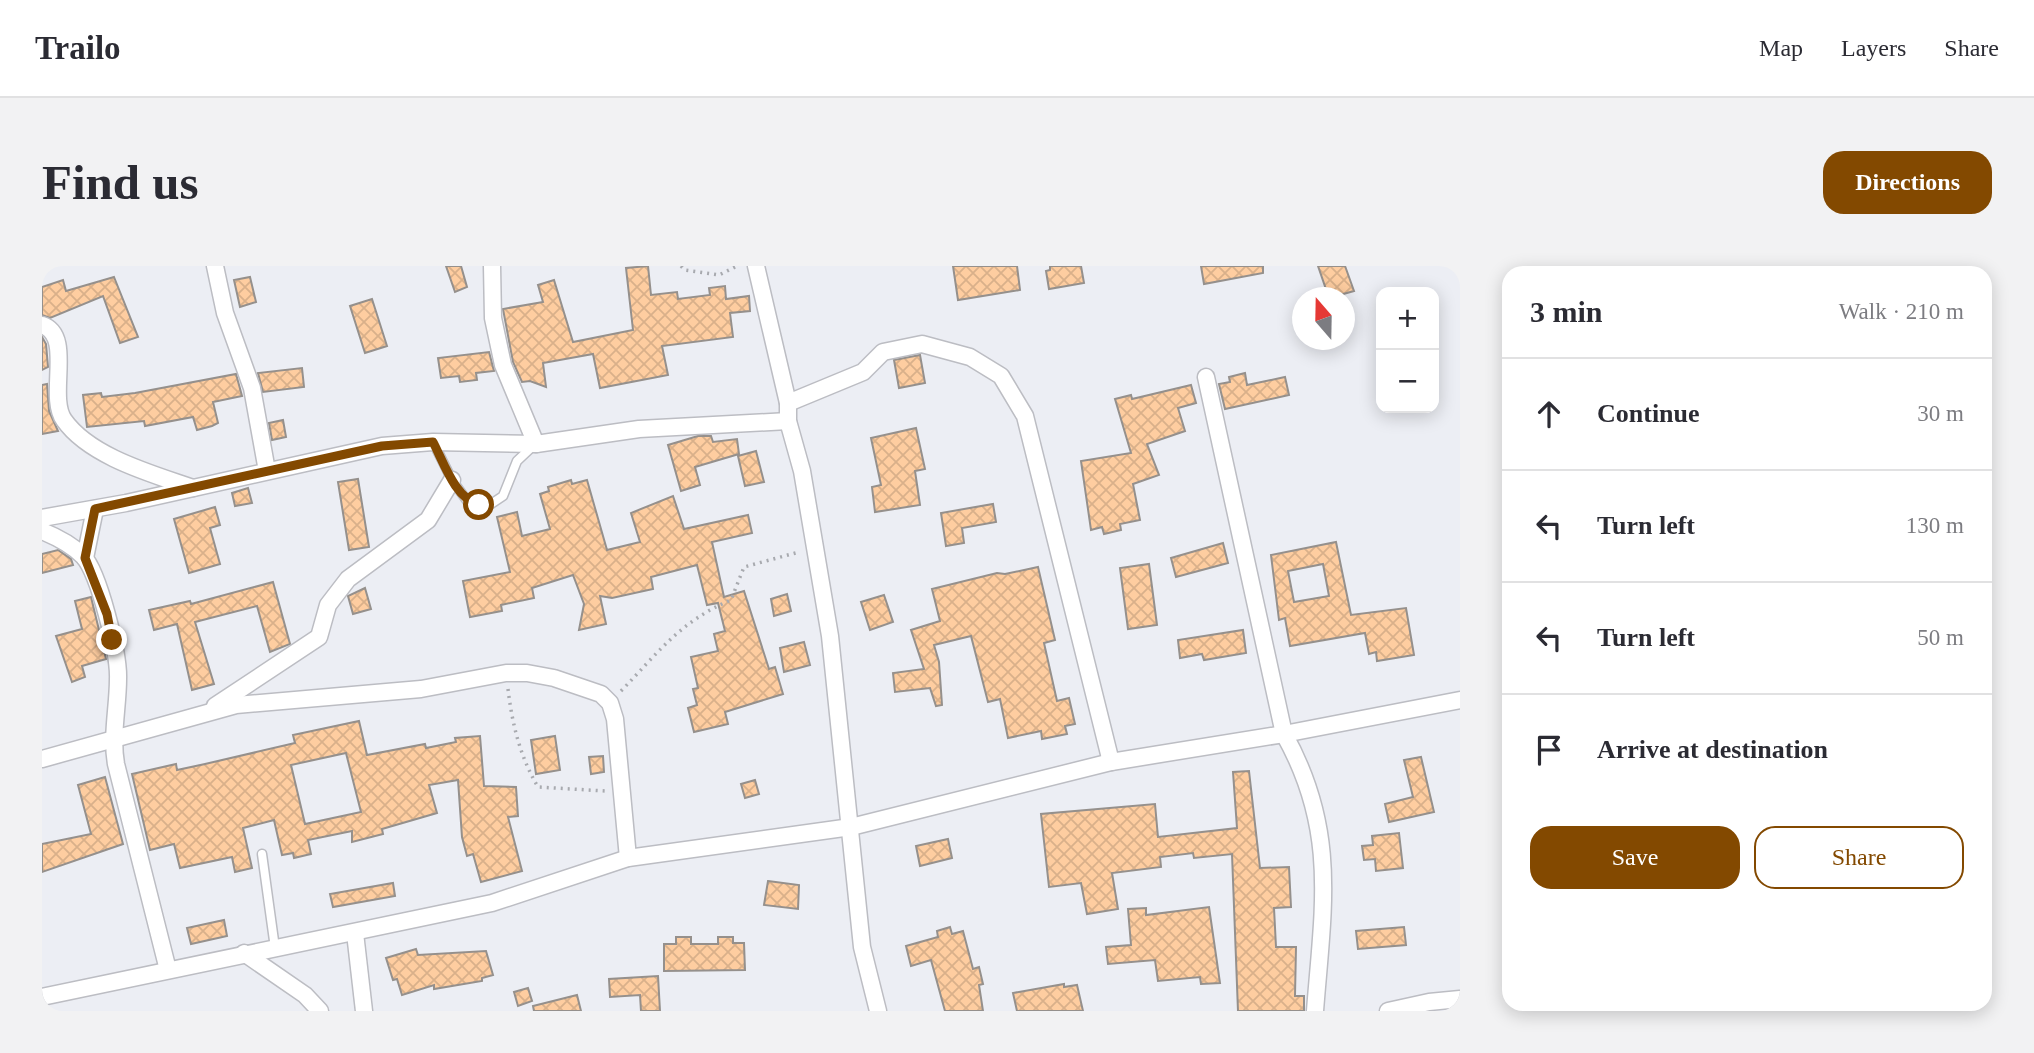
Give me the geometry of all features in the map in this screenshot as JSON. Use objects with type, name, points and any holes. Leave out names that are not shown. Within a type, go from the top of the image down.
[{"type":"street","points":[[215,266],[225,313],[252,388],[267,471]]},
{"type":"street","points":[[492,266],[492,318],[503,365],[536,443]]},
{"type":"street","points":[[756,266],[788,403],[788,421],[802,471],[830,636],[862,947],[878,1011]]},
{"type":"street","points":[[42,326],[54,335],[60,361],[56,385],[64,420],[89,443],[128,465],[193,488]]},
{"type":"street","points":[[788,403],[863,372],[883,352],[905,345],[922,344],[970,357],[1001,376],[1026,416],[1111,762]]},
{"type":"street","points":[[1206,377],[1284,734],[1300,762],[1321,832],[1325,875],[1315,1011]]},
{"type":"street","points":[[42,518],[95,509],[382,446],[433,442],[536,443],[639,429],[788,421]]},
{"type":"street","points":[[207,711],[319,637],[328,605],[348,579],[428,520],[452,480]]},
{"type":"street","points":[[85,558],[95,509]]},
{"type":"street","points":[[42,531],[68,543],[85,558],[107,614],[118,676],[114,739],[116,764],[169,971]]},
{"type":"street","points":[[42,759],[236,705],[421,689],[506,673],[527,673],[554,678],[601,694],[610,703],[615,719],[628,858]]},
{"type":"street","points":[[42,997],[492,903],[628,858],[851,827],[1111,762],[1284,734],[1460,700]]},
{"type":"street","points":[[355,933],[364,1011]]},
{"type":"street","points":[[244,953],[306,995],[320,1011]]},
{"type":"street","points":[[1388,1011],[1429,1002],[1460,999]]},
{"type":"lane","points":[[433,442],[452,480],[468,502],[491,504],[503,496],[517,461],[536,443]]},
{"type":"lane","points":[[262,854],[275,948]]},
{"type":"path","points":[[681,266],[685,270],[719,275],[737,266]]},
{"type":"path","points":[[610,703],[664,642],[705,611],[731,600],[744,567],[815,547]]},
{"type":"path","points":[[506,673],[512,722],[527,770],[538,787],[622,793]]},
{"type":"building","points":[[446,266],[461,266],[467,287],[455,292]]},
{"type":"building","points":[[648,266],[651,295],[677,292],[678,299],[710,295],[709,288],[725,286],[726,299],[749,296],[750,311],[730,313],[733,337],[662,346],[668,375],[600,388],[593,354],[543,363],[546,387],[530,381],[522,382],[513,362],[503,309],[543,302],[538,285],[554,280],[573,342],[633,330],[626,268]]},
{"type":"building","points":[[953,266],[1017,266],[1020,290],[958,300]]},
{"type":"building","points":[[1050,266],[1081,266],[1084,283],[1049,289],[1046,271],[1050,270]]},
{"type":"building","points":[[1201,266],[1263,266],[1263,273],[1204,284]]},
{"type":"building","points":[[1318,266],[1345,266],[1353,287],[1325,287]]},
{"type":"building","points":[[114,277],[138,337],[120,343],[103,296],[50,318],[42,315],[42,287],[63,280],[66,291]]},
{"type":"building","points":[[250,277],[256,302],[240,307],[234,280]]},
{"type":"building","points":[[372,299],[387,346],[365,353],[350,306]]},
{"type":"building","points":[[42,337],[46,344],[48,367],[42,370]]},
{"type":"building","points":[[489,352],[494,371],[476,373],[477,380],[460,382],[459,376],[441,378],[438,358]]},
{"type":"building","points":[[920,355],[925,383],[899,388],[894,360]]},
{"type":"building","points":[[302,368],[304,387],[263,392],[258,373]]},
{"type":"building","points":[[1245,373],[1247,385],[1285,377],[1289,395],[1225,409],[1219,384],[1230,382],[1229,377]]},
{"type":"building","points":[[236,374],[242,396],[213,402],[218,423],[212,426],[197,430],[193,417],[145,426],[144,421],[87,427],[83,395],[101,393],[102,397],[135,393]]},
{"type":"building","points":[[47,384],[49,411],[58,431],[42,434],[42,385]]},
{"type":"building","points":[[1191,385],[1196,403],[1178,408],[1185,431],[1147,444],[1159,475],[1133,484],[1140,520],[1120,524],[1121,530],[1104,534],[1102,527],[1091,530],[1081,461],[1131,453],[1115,399],[1131,395],[1132,399]]},
{"type":"building","points":[[283,420],[286,437],[272,440],[269,423]]},
{"type":"building","points":[[916,428],[925,469],[915,471],[920,505],[875,512],[872,487],[881,485],[871,438]]},
{"type":"building","points":[[698,436],[711,436],[713,442],[737,439],[739,454],[695,467],[700,485],[681,491],[668,445]]},
{"type":"building","points":[[756,451],[764,482],[745,486],[738,456]]},
{"type":"building","points":[[358,479],[369,547],[349,550],[338,482]]},
{"type":"building","points":[[571,480],[572,484],[587,480],[607,550],[640,542],[631,513],[673,496],[684,529],[748,515],[752,533],[712,542],[724,597],[744,591],[769,669],[775,667],[783,694],[725,712],[728,724],[694,732],[688,708],[697,705],[693,689],[698,688],[691,657],[718,651],[714,634],[725,631],[718,603],[707,605],[697,565],[651,577],[653,589],[612,598],[600,596],[606,624],[579,630],[584,604],[573,575],[532,588],[534,598],[501,605],[502,611],[470,617],[463,581],[510,572],[497,517],[517,512],[522,536],[550,529],[540,494],[549,491],[548,487]]},
{"type":"building","points":[[248,488],[252,503],[235,506],[232,493]]},
{"type":"building","points":[[993,504],[996,522],[962,528],[964,543],[946,546],[941,513]]},
{"type":"building","points":[[215,507],[220,525],[210,528],[220,564],[189,573],[174,519]]},
{"type":"building","points":[[1336,542],[1351,615],[1406,608],[1414,655],[1377,661],[1376,652],[1369,654],[1365,633],[1290,646],[1285,618],[1279,620],[1271,555]],"holes":[[[1323,564],[1329,596],[1294,602],[1288,571]]]},
{"type":"building","points":[[1223,543],[1228,563],[1176,577],[1171,558]]},
{"type":"building","points":[[58,550],[71,559],[73,565],[42,573],[42,554]]},
{"type":"building","points":[[1149,564],[1157,625],[1128,629],[1120,568]]},
{"type":"building","points":[[1038,567],[1055,640],[1044,643],[1057,701],[1069,698],[1075,724],[1065,726],[1067,734],[1042,739],[1041,731],[1008,738],[1000,699],[988,702],[971,636],[934,645],[939,662],[942,705],[936,706],[930,688],[895,692],[893,673],[924,669],[911,630],[940,621],[932,589],[997,573],[1005,574]]},
{"type":"building","points":[[273,582],[290,644],[270,652],[257,606],[195,622],[214,684],[192,690],[177,624],[154,630],[149,610],[190,601],[191,604]]},
{"type":"building","points":[[365,588],[371,609],[353,614],[348,596]]},
{"type":"building","points":[[787,594],[791,611],[774,616],[771,599]]},
{"type":"building","points":[[884,595],[893,622],[870,630],[861,602]]},
{"type":"building","points":[[91,597],[106,659],[82,666],[85,677],[72,682],[56,636],[82,629],[75,601]]},
{"type":"building","points":[[1243,630],[1246,653],[1204,660],[1202,654],[1180,658],[1178,640]]},
{"type":"building","points":[[804,642],[810,665],[784,672],[780,648]]},
{"type":"building","points":[[359,721],[367,755],[425,744],[426,748],[456,742],[455,738],[480,736],[484,786],[516,787],[518,816],[508,817],[522,871],[481,882],[473,854],[467,856],[462,837],[458,780],[429,785],[437,813],[382,829],[383,834],[352,842],[352,831],[308,840],[311,854],[294,858],[293,853],[282,855],[274,820],[243,828],[252,868],[235,872],[232,857],[180,868],[174,844],[150,850],[132,774],[176,764],[177,770],[295,743],[293,735]],"holes":[[[346,753],[361,812],[305,824],[291,765]]]},
{"type":"building","points":[[555,736],[560,770],[536,774],[531,740]]},
{"type":"building","points":[[603,756],[604,772],[591,774],[589,757]]},
{"type":"building","points":[[1421,757],[1434,812],[1389,822],[1385,804],[1413,797],[1404,760]]},
{"type":"building","points":[[1249,771],[1260,868],[1289,867],[1291,907],[1274,908],[1276,947],[1296,947],[1295,996],[1304,996],[1304,1011],[1238,1011],[1232,854],[1194,858],[1193,853],[1160,857],[1161,867],[1112,873],[1118,909],[1087,914],[1081,883],[1049,887],[1041,814],[1155,804],[1158,837],[1237,828],[1233,772]]},
{"type":"building","points":[[105,777],[123,844],[42,872],[42,844],[91,834],[78,785]]},
{"type":"building","points":[[755,780],[759,794],[745,798],[741,784]]},
{"type":"building","points":[[1399,833],[1403,868],[1376,871],[1375,859],[1364,860],[1362,846],[1373,845],[1372,836]]},
{"type":"building","points":[[948,839],[952,858],[920,866],[916,846]]},
{"type":"building","points":[[768,881],[799,885],[798,909],[764,905]]},
{"type":"building","points":[[393,883],[395,896],[333,907],[330,894]]},
{"type":"building","points":[[1209,907],[1220,983],[1201,984],[1200,977],[1158,981],[1155,960],[1108,964],[1106,947],[1131,945],[1128,909],[1146,908],[1146,915]]},
{"type":"building","points":[[224,920],[227,936],[191,944],[187,928]]},
{"type":"building","points":[[950,927],[952,934],[963,931],[973,969],[979,967],[983,984],[979,985],[983,1011],[945,1011],[931,960],[911,966],[906,946],[938,937],[937,931]]},
{"type":"building","points":[[1404,927],[1406,945],[1358,949],[1356,931]]},
{"type":"building","points":[[676,937],[691,937],[691,944],[718,944],[718,937],[733,937],[733,943],[744,943],[745,970],[664,971],[664,944],[676,944]]},
{"type":"building","points":[[416,949],[418,955],[486,951],[493,975],[482,978],[482,981],[434,989],[434,985],[402,995],[397,979],[393,980],[386,958]]},
{"type":"building","points":[[658,976],[660,1011],[641,1011],[640,995],[610,997],[609,979]]},
{"type":"building","points":[[1064,984],[1064,987],[1077,985],[1083,1011],[1017,1011],[1013,993]]},
{"type":"building","points":[[528,988],[532,1001],[518,1006],[514,992]]},
{"type":"building","points":[[577,995],[581,1011],[534,1011],[533,1006]]},
{"type":"route","points":[[112,640],[107,614],[85,558],[95,509],[382,446],[433,442],[452,480],[468,502],[479,505]]}]
